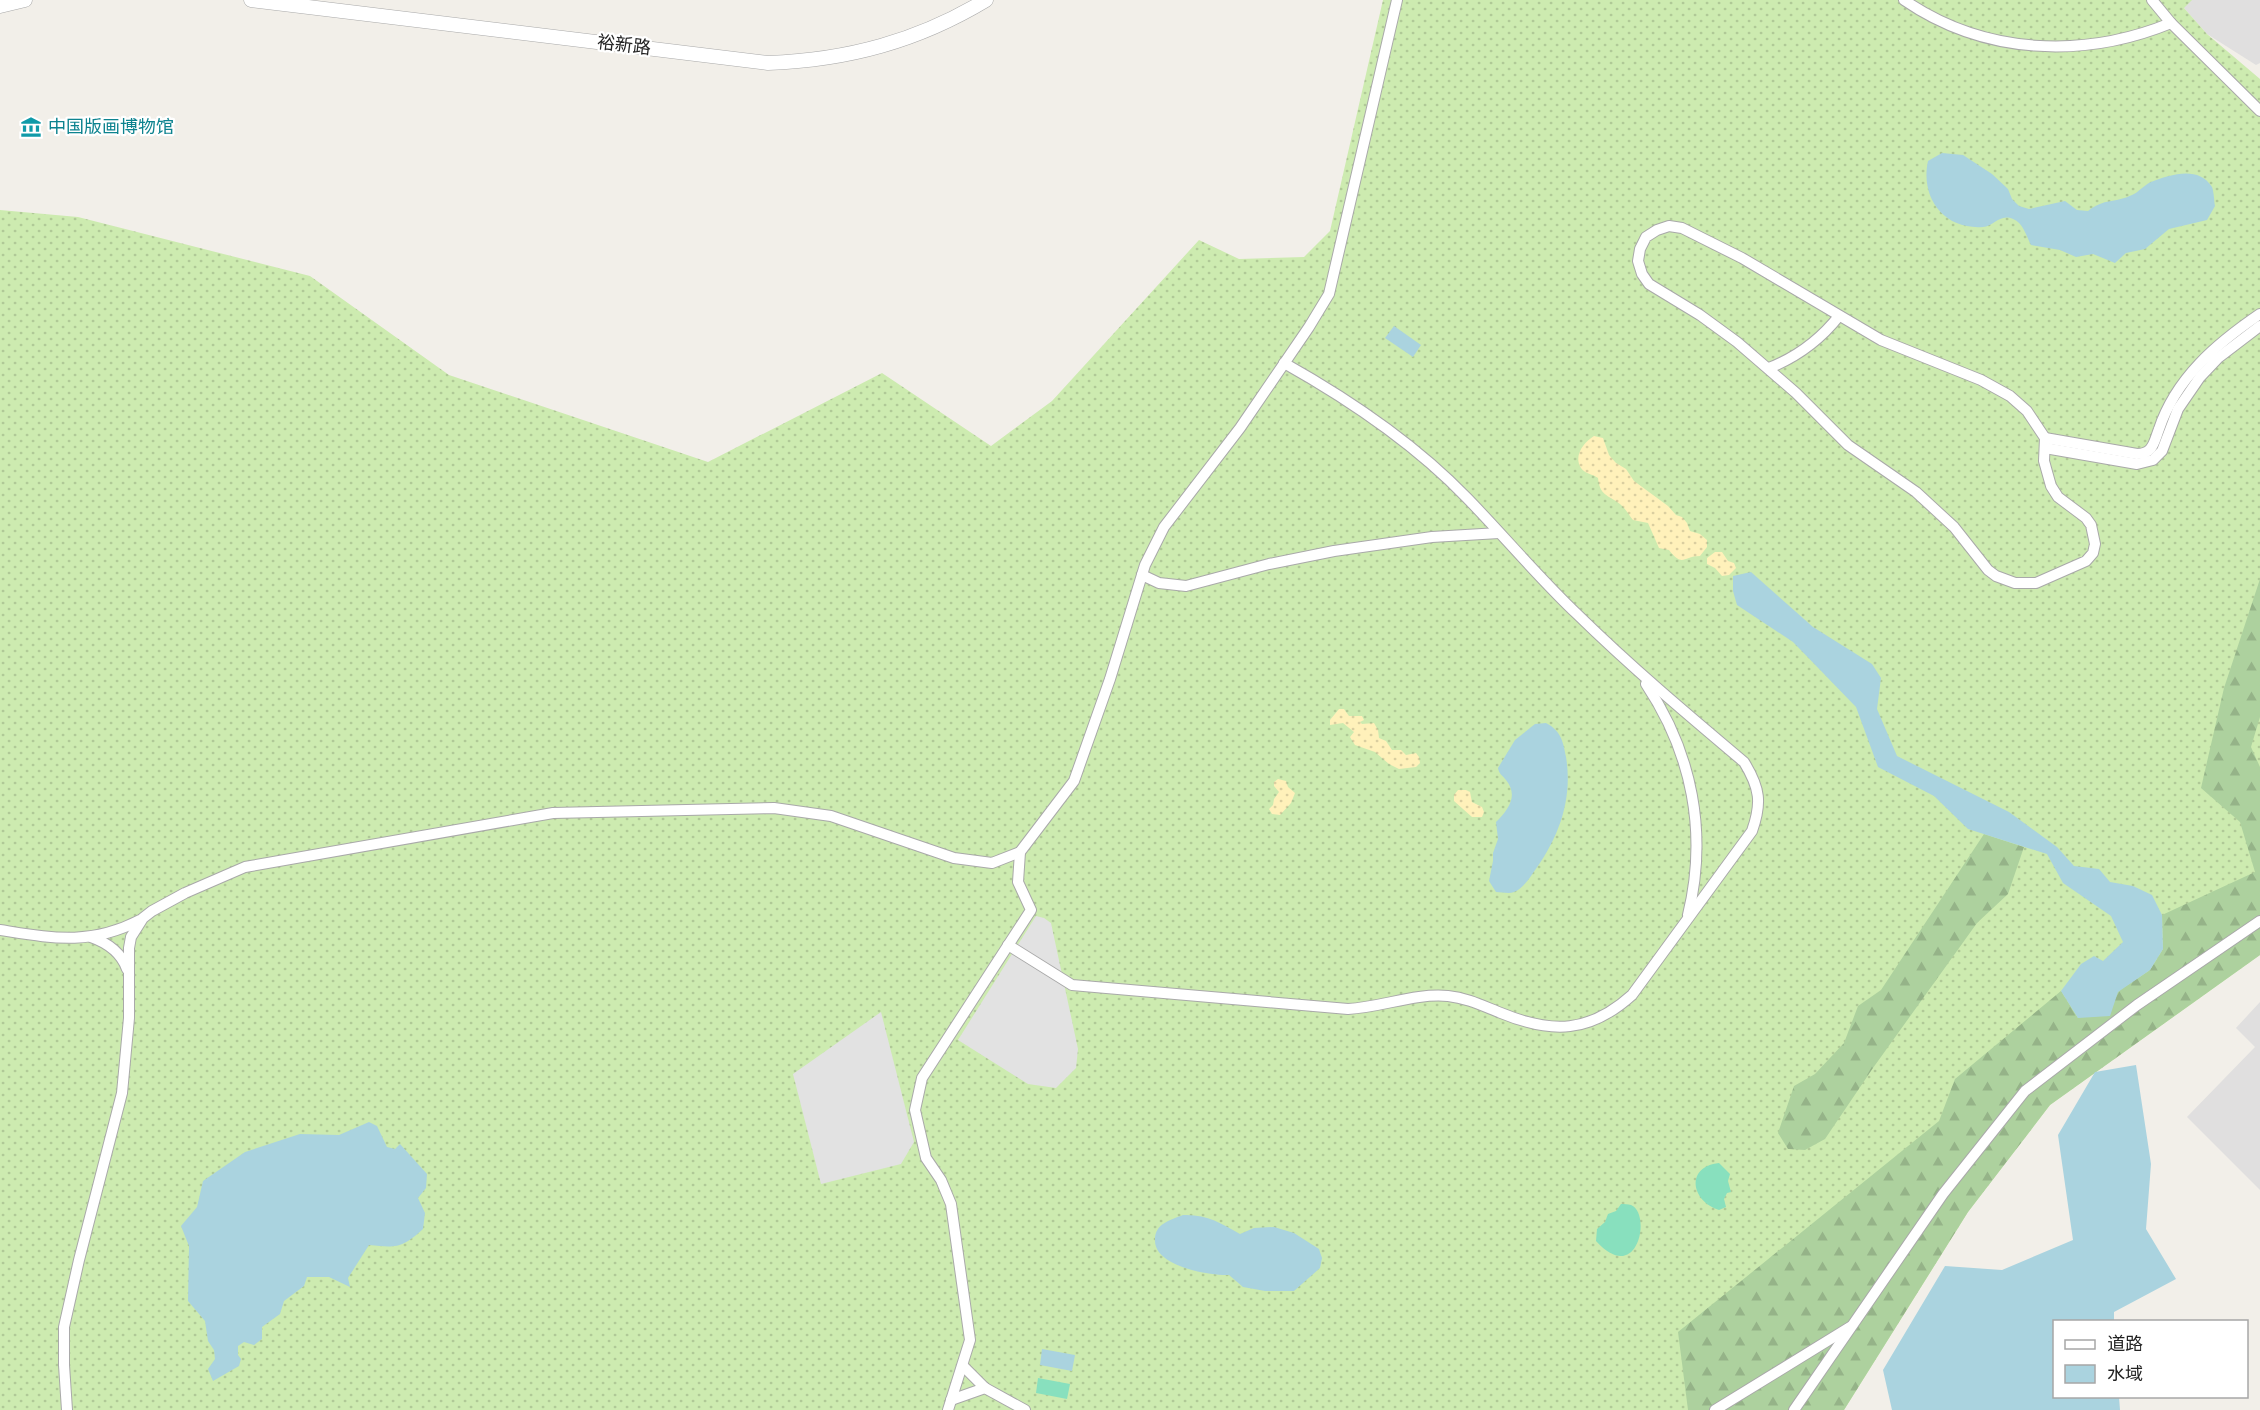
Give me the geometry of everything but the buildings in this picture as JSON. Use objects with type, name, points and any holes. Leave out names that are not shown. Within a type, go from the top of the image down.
[{"type":"street","points":[[0,6],[25,0]]},
{"type":"street","name":"裕新路","points":[[251,0],[768,63],[792,62],[893,44],[965,13],[986,0]]},
{"type":"street","points":[[0,930],[54,938],[90,937],[126,927],[186,893],[246,867],[553,813],[774,808],[831,816],[954,858],[992,863],[1020,852],[1074,781],[1110,679],[1142,575],[1164,527],[1240,428],[1329,294],[1396,0]]},
{"type":"street","points":[[1904,0],[1929,15],[1967,32],[1998,41],[2028,46],[2070,47],[2112,42],[2171,23]]},
{"type":"street","points":[[2152,0],[2171,23],[2260,111]]},
{"type":"street","points":[[1669,226],[1682,228],[1771,274],[1839,316],[1890,344],[2001,390],[2027,411],[2045,443],[2046,474],[2050,486],[2068,506],[2086,518],[2095,534],[2096,544],[2093,553],[2086,561],[2036,583],[2016,583],[1988,570],[1954,527],[1903,481],[1848,445],[1769,368],[1709,321],[1649,284],[1642,274],[1638,261],[1640,249],[1646,237],[1656,230],[1669,226]]},
{"type":"street","points":[[2045,443],[2137,454],[2148,452],[2153,446],[2169,404],[2192,370],[2211,351],[2260,314]]},
{"type":"street","points":[[1769,368],[1792,358],[1813,344],[1839,316]]},
{"type":"street","points":[[2045,443],[2137,464],[2153,460],[2162,451],[2181,403],[2200,376],[2218,358],[2260,326]]},
{"type":"street","points":[[1008,945],[1072,985],[1341,1009],[1363,1008],[1407,998],[1437,995],[1467,999],[1523,1022],[1556,1028],[1590,1022],[1620,1006],[1643,982],[1752,831],[1758,814],[1759,796],[1754,778],[1744,762],[1635,669],[1577,615],[1461,492],[1404,442],[1350,402],[1284,363]]},
{"type":"street","points":[[1142,575],[1159,583],[1186,586],[1334,550],[1432,537],[1499,533]]},
{"type":"street","points":[[1635,669],[1656,698],[1673,730],[1694,798],[1697,860],[1686,922]]},
{"type":"street","points":[[949,1405],[970,1340],[951,1204],[926,1158],[915,1110],[922,1078],[1031,910],[1018,882],[1020,852]]},
{"type":"street","points":[[67,1410],[64,1327],[122,1093],[128,1043],[131,937],[136,927],[152,911]]},
{"type":"street","points":[[1794,1410],[1943,1194],[2025,1091],[2137,1005],[2260,921]]},
{"type":"street","points":[[90,937],[111,946],[125,963],[129,974]]},
{"type":"street","points":[[1715,1410],[1853,1325]]},
{"type":"street","points":[[963,1366],[985,1388],[1025,1410]]},
{"type":"street","points":[[949,1405],[985,1388]]},
{"type":"shaded area","points":[[2177,0],[2260,0],[2260,63],[2256,65],[2207,34]]},
{"type":"shaded area","points":[[1036,916],[1051,923],[1078,1049],[1076,1068],[1056,1088],[1028,1084],[958,1040]]},
{"type":"shaded area","points":[[2260,1002],[2260,1190],[2187,1117],[2255,1047],[2236,1028]]},
{"type":"shaded area","points":[[881,1012],[914,1142],[901,1164],[821,1184],[793,1074]]},
{"type":"green space","points":[[1383,0],[2192,0],[2184,8],[2207,34],[2260,79],[2260,955],[2050,1105],[1968,1212],[1844,1410],[0,1410],[0,210],[78,217],[310,276],[449,375],[708,462],[882,373],[991,446],[1052,401],[1199,240],[1239,259],[1304,257],[1330,231]]},
{"type":"green space","points":[[2260,579],[2260,717],[2251,747],[2260,767],[2260,955],[2050,1105],[1968,1212],[1844,1410],[1688,1410],[1678,1332],[1939,1121],[1955,1079],[2061,991],[2078,1018],[2150,970],[2163,949],[2162,915],[2255,872],[2240,822],[2201,788],[2224,688]]},
{"type":"green space","points":[[1984,834],[2024,847],[2008,894],[1977,923],[1825,1139],[1805,1150],[1788,1149],[1778,1133],[1794,1086],[1815,1074],[1844,1043],[1858,1006],[1881,990]]},
{"type":"green space","points":[[1719,1163],[1730,1174],[1728,1181],[1731,1192],[1727,1193],[1724,1199],[1726,1207],[1719,1210],[1702,1199],[1696,1185],[1701,1171]]},
{"type":"green space","points":[[1621,1204],[1631,1205],[1637,1211],[1640,1220],[1637,1243],[1631,1252],[1622,1256],[1610,1253],[1596,1241],[1597,1229],[1605,1222],[1608,1214],[1616,1211]]},
{"type":"green space","points":[[1038,1378],[1070,1384],[1067,1399],[1036,1393]]},
{"type":"sand","points":[[1594,436],[1603,438],[1609,455],[1626,469],[1634,481],[1668,506],[1676,515],[1682,517],[1690,531],[1700,534],[1707,540],[1707,547],[1700,556],[1680,560],[1669,550],[1659,548],[1648,523],[1633,520],[1622,506],[1602,492],[1598,478],[1583,470],[1578,459],[1583,446]]},
{"type":"sand","points":[[1715,552],[1722,552],[1728,561],[1734,563],[1736,568],[1729,575],[1722,576],[1715,568],[1707,564],[1707,558]]},
{"type":"sand","points":[[1339,709],[1344,709],[1349,716],[1362,716],[1364,720],[1360,722],[1362,724],[1374,723],[1379,738],[1386,741],[1392,750],[1401,750],[1406,755],[1416,753],[1420,763],[1416,767],[1399,769],[1375,752],[1355,745],[1350,737],[1354,732],[1343,723],[1330,725],[1330,720]]},
{"type":"sand","points":[[1278,779],[1286,781],[1288,787],[1295,793],[1291,803],[1280,815],[1272,814],[1269,809],[1279,792],[1274,786],[1274,782]]},
{"type":"sand","points":[[1458,790],[1470,792],[1472,802],[1482,807],[1484,812],[1482,817],[1472,817],[1454,801],[1454,795]]},
{"type":"water","points":[[1942,153],[1963,155],[1992,174],[2008,189],[2012,199],[2019,206],[2029,209],[2065,201],[2077,210],[2088,211],[2099,204],[2132,195],[2151,182],[2183,174],[2192,174],[2206,180],[2212,187],[2215,206],[2207,220],[2169,229],[2145,249],[2126,253],[2115,263],[2093,254],[2076,257],[2060,250],[2031,245],[2024,230],[2013,219],[2004,218],[1983,227],[1969,227],[1946,217],[1932,199],[1926,175],[1928,161]]},
{"type":"water","points":[[1394,326],[1421,345],[1413,357],[1385,338]]},
{"type":"water","points":[[1751,572],[1813,627],[1872,664],[1881,678],[1877,709],[1897,756],[2009,812],[2057,847],[2074,866],[2099,869],[2110,882],[2133,886],[2152,895],[2162,915],[2163,949],[2150,970],[2118,992],[2110,1016],[2078,1018],[2061,991],[2081,964],[2094,956],[2103,961],[2123,942],[2111,916],[2063,883],[2047,854],[1968,829],[1934,796],[1878,767],[1856,707],[1793,642],[1737,605],[1733,591],[1733,576]]},
{"type":"water","points":[[1546,723],[1561,737],[1566,757],[1568,773],[1562,818],[1550,846],[1525,884],[1512,893],[1496,892],[1489,881],[1493,853],[1498,839],[1496,822],[1508,808],[1512,797],[1510,786],[1498,768],[1515,740],[1535,724]]},
{"type":"water","points":[[2136,1065],[2151,1164],[2146,1229],[2176,1279],[2114,1312],[2114,1320],[2053,1320],[2053,1398],[2119,1398],[2120,1410],[1892,1410],[1883,1370],[1945,1266],[2002,1270],[2073,1240],[2058,1135],[2095,1072]]},
{"type":"water","points":[[369,1122],[377,1126],[387,1147],[395,1149],[400,1144],[427,1174],[426,1188],[418,1198],[425,1213],[423,1229],[410,1240],[399,1245],[369,1245],[348,1278],[350,1287],[329,1277],[307,1277],[304,1286],[284,1301],[280,1314],[262,1327],[262,1339],[254,1345],[244,1342],[238,1346],[238,1355],[241,1359],[239,1366],[213,1381],[208,1369],[215,1359],[214,1350],[208,1341],[205,1321],[188,1301],[189,1246],[181,1226],[197,1207],[203,1181],[245,1152],[300,1134],[339,1135]]},
{"type":"water","points":[[1183,1215],[1206,1218],[1240,1234],[1254,1228],[1274,1227],[1294,1233],[1319,1249],[1322,1258],[1320,1268],[1294,1291],[1265,1291],[1243,1287],[1229,1275],[1209,1274],[1184,1268],[1164,1257],[1157,1250],[1155,1241],[1155,1235],[1160,1227]]},
{"type":"water","points":[[1042,1349],[1075,1355],[1072,1371],[1040,1365]]},
{"type":"place","name":"中国版画博物馆","points":[[31,127]]}]
